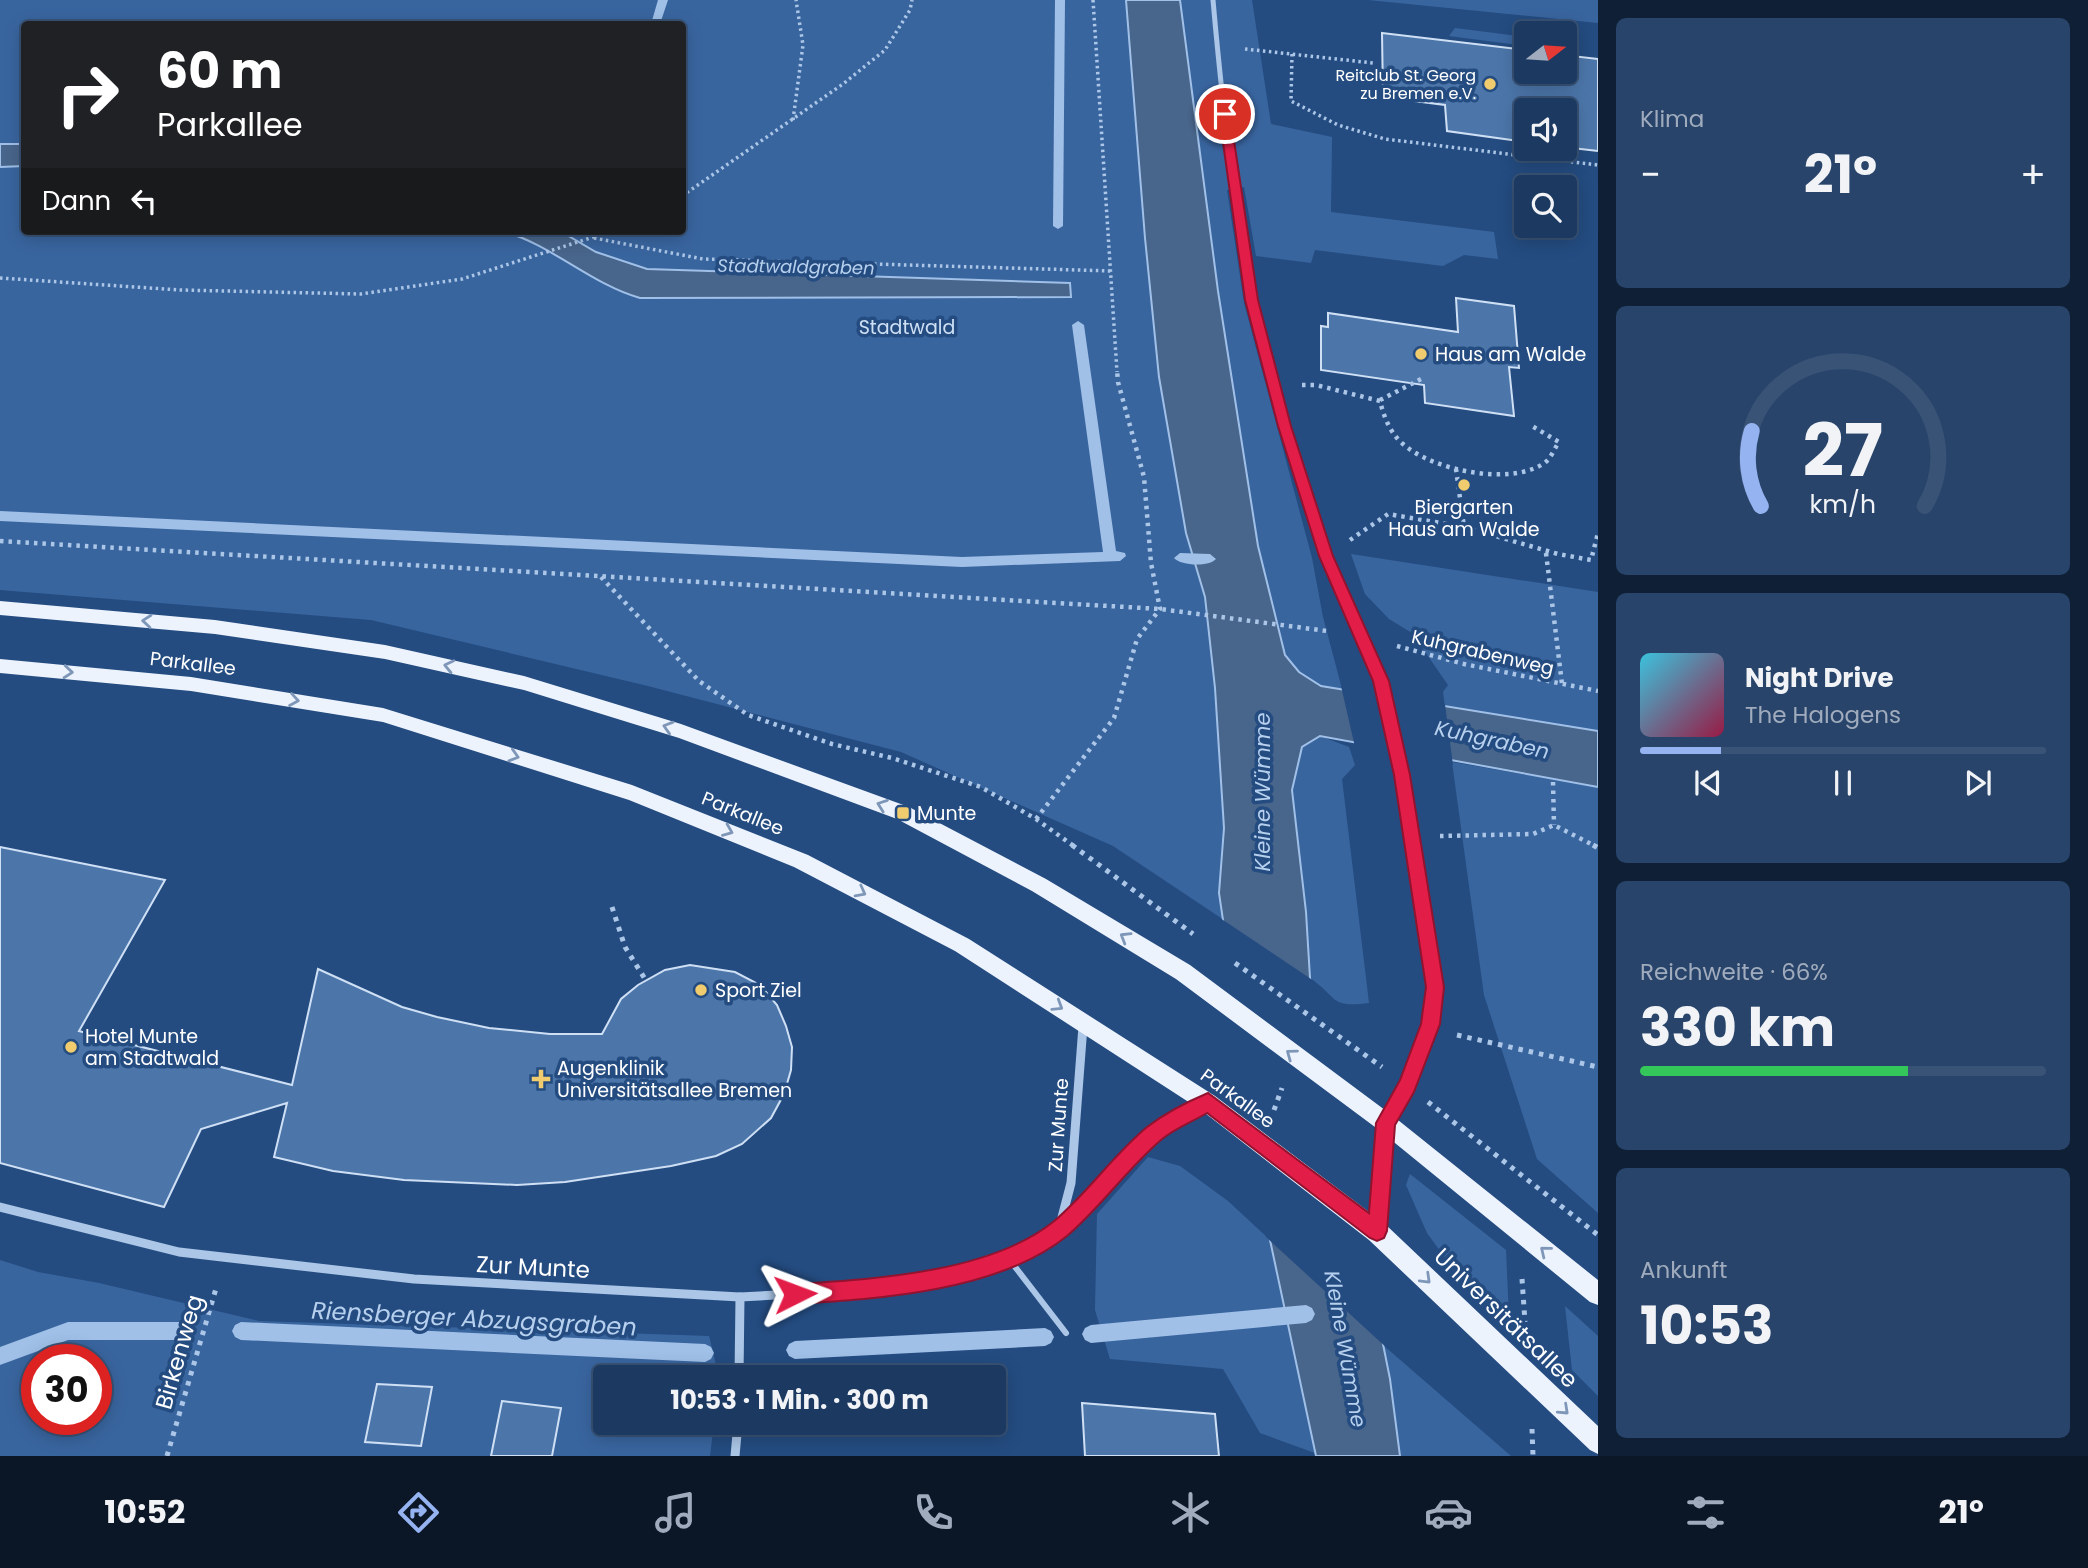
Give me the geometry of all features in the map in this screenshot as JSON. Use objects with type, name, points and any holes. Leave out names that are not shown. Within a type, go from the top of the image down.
[{"type":"main road","name":"Parkallee","points":[[0,608],[215,627],[385,652],[524,683],[681,731],[903,813],[1039,885],[1183,972],[1386,1123]]},
{"type":"main road","name":"Parkallee","points":[[0,666],[191,684],[383,715],[632,793],[801,861],[962,945],[1084,1021],[1208,1102],[1377,1231]]},
{"type":"main road","points":[[1386,1123],[1598,1294]]},
{"type":"main road","name":"Universitätsallee","points":[[1377,1231],[1598,1442]]},
{"type":"street","points":[[1213,0],[1252,300],[1273,384],[1326,556],[1381,681],[1402,775],[1435,987],[1430,1024],[1407,1085],[1386,1123],[1377,1231]]},
{"type":"street","name":"Zur Munte","points":[[1059,1229],[1071,1183],[1084,1021]]},
{"type":"street","name":"Zur Munte","points":[[0,1208],[178,1252],[414,1279],[740,1297],[851,1290],[947,1276],[1009,1259],[1059,1229],[1155,1133],[1208,1102]]},
{"type":"street","points":[[739,1365],[740,1297]]},
{"type":"street","points":[[735,1456],[737,1435]]},
{"type":"lane","points":[[1009,1259],[1066,1333]]},
{"type":"path","points":[[793,120],[804,54],[801,14],[796,0]]},
{"type":"path","points":[[686,193],[844,84],[885,50],[910,10],[912,0]]},
{"type":"path","points":[[1036,819],[1114,718],[1137,639],[1160,609],[1150,563],[1143,477],[1118,382],[1093,0]]},
{"type":"path","points":[[1217,46],[1373,63]]},
{"type":"path","points":[[1292,54],[1291,101],[1338,125],[1385,139],[1598,165]]},
{"type":"path","points":[[0,278],[180,290],[361,294],[463,279],[601,235]]},
{"type":"path","points":[[593,238],[703,259],[1112,271]]},
{"type":"path","points":[[1273,384],[1316,385],[1380,401],[1423,378]]},
{"type":"path","points":[[1380,401],[1386,421],[1402,444],[1429,460],[1456,469],[1517,474],[1545,463],[1559,442],[1532,426]]},
{"type":"path","points":[[1456,469],[1464,527]]},
{"type":"path","points":[[1326,556],[1388,514],[1500,534],[1546,553],[1591,560],[1598,533]]},
{"type":"path","points":[[0,541],[1160,609],[1294,625]]},
{"type":"path","points":[[1546,553],[1562,684]]},
{"type":"path","points":[[600,576],[699,681],[748,715],[832,744],[892,758],[981,787],[1036,819],[1196,936]]},
{"type":"path","name":"Kuhgrabenweg","points":[[1363,636],[1464,664],[1598,691]]},
{"type":"path","points":[[1553,782],[1554,825]]},
{"type":"path","points":[[1411,837],[1533,834],[1554,825]]},
{"type":"path","points":[[1554,825],[1598,848]]},
{"type":"path","points":[[612,907],[625,947],[645,979]]},
{"type":"path","points":[[1230,960],[1407,1085],[1598,1235]]},
{"type":"path","points":[[1430,1024],[1468,1039],[1598,1067]]},
{"type":"path","name":"Birkenweg","points":[[167,1456],[226,1257]]},
{"type":"green space","name":"Stadtwald","points":[[0,0],[1126,0],[1159,377],[1186,533],[1205,597],[1215,688],[1224,828],[1219,893],[1224,920],[1113,846],[901,752],[648,686],[371,620],[0,590]]},
{"type":"green space","points":[[1180,0],[1252,0],[1271,124],[1332,137],[1331,212],[1494,232],[1498,259],[1464,255],[1443,266],[1315,250],[1311,263],[1256,256],[1244,187],[1227,190],[1244,303],[1312,558],[1323,617],[1342,689],[1321,686],[1299,672],[1285,655],[1278,633],[1258,546],[1218,291]]},
{"type":"green space","points":[[1368,0],[1598,0],[1598,23]]},
{"type":"green space","points":[[1455,28],[1514,35],[1514,44],[1449,36]]},
{"type":"green space","points":[[1351,554],[1598,592],[1598,731],[1445,707],[1443,692],[1448,685],[1412,633],[1389,619],[1365,594]]},
{"type":"green space","points":[[1320,736],[1349,747],[1355,765],[1342,779],[1369,1003],[1340,1003],[1310,978],[1306,912],[1292,790],[1302,747]]},
{"type":"green space","points":[[1452,762],[1598,787],[1598,1213],[1537,1159],[1484,995]]},
{"type":"green space","points":[[1148,1157],[1180,1166],[1228,1201],[1270,1240],[1315,1453],[1260,1433],[1223,1369],[1110,1359],[1095,1310],[1097,1214]]},
{"type":"green space","points":[[1410,1174],[1506,1250],[1509,1319],[1457,1274],[1427,1233],[1406,1185]]},
{"type":"green space","points":[[0,1260],[38,1272],[99,1283],[259,1321],[709,1336],[716,1365],[593,1365],[593,1435],[713,1435],[710,1456],[0,1456]]},
{"type":"green space","points":[[1565,1306],[1598,1336],[1598,1396],[1572,1370]]},
{"type":"green space","points":[[1383,1345],[1511,1456],[1400,1456]]},
{"type":"water","points":[[1126,0],[1180,0],[1218,291],[1258,546],[1285,655],[1299,672],[1321,686],[1598,731],[1598,787],[1320,736],[1302,747],[1292,790],[1306,912],[1310,978],[1390,1379],[1400,1456],[1316,1456],[1270,1240],[1219,893],[1224,828],[1215,688],[1205,597],[1186,533],[1159,377]]},
{"type":"water","points":[[0,144],[21,144],[21,166],[0,167]]},
{"type":"water","points":[[512,235],[567,235],[596,252],[647,269],[1070,283],[1071,297],[640,298],[605,284],[536,244]]},
{"type":"pier","points":[[1341,686],[1445,704],[1453,765],[1355,747]]},
{"type":"pier","points":[[1220,918],[1314,981],[1388,1349],[1266,1237]]},
{"type":"building","name":"Reitclub St. Georg zu Bremen e.V.","points":[[1382,33],[1514,49],[1514,84],[1577,84],[1577,57],[1598,59],[1598,151],[1577,149],[1577,98],[1514,98],[1514,140],[1447,131],[1445,105],[1383,97]]},
{"type":"building","name":"Haus am Walde","points":[[1456,298],[1514,306],[1519,368],[1509,367],[1514,416],[1425,403],[1424,385],[1321,370],[1321,326],[1328,327],[1328,313],[1458,332]]},
{"type":"building","name":"Augenklinik Universitätsallee Bremen","points":[[0,847],[165,880],[79,1031],[292,1085],[318,969],[402,1007],[437,1017],[489,1028],[550,1034],[602,1034],[621,999],[638,985],[665,970],[690,965],[735,972],[760,985],[777,1005],[792,1047],[791,1070],[784,1094],[771,1118],[742,1144],[716,1156],[671,1166],[565,1182],[517,1185],[404,1180],[333,1171],[274,1157],[287,1103],[201,1129],[164,1207],[0,1163]]},
{"type":"building","points":[[377,1384],[432,1387],[421,1446],[365,1442]]},
{"type":"building","points":[[502,1401],[561,1408],[552,1456],[491,1456]]},
{"type":"building","points":[[1082,1403],[1215,1414],[1219,1456],[1085,1456]]},
{"type":"waterway","points":[[656,21],[663,0]]},
{"type":"waterway","points":[[1058,226],[1060,0]]},
{"type":"waterway","points":[[1078,325],[1110,556]]},
{"type":"waterway","points":[[0,516],[962,562],[1120,556]]},
{"type":"waterway","points":[[1180,558],[1210,559]]},
{"type":"waterway","name":"Riensberger Abzugsgraben","points":[[1091,1334],[1306,1314]]},
{"type":"waterway","name":"Riensberger Abzugsgraben","points":[[0,1356],[68,1331],[182,1331]]},
{"type":"waterway","name":"Riensberger Abzugsgraben","points":[[241,1331],[705,1353]]},
{"type":"waterway","name":"Riensberger Abzugsgraben","points":[[795,1350],[1045,1337]]},
{"type":"place","name":"Reitclub St. Georg zu Bremen e.V.","points":[[1490,84]]},
{"type":"place","name":"Haus am Walde","points":[[1421,354]]},
{"type":"place","name":"Biergarten Haus am Walde","points":[[1464,485]]},
{"type":"place","name":"Munte","points":[[903,813]]},
{"type":"place","name":"Sport Ziel","points":[[701,990]]},
{"type":"place","name":"Hotel Munte am Stadtwald","points":[[71,1047]]},
{"type":"place","name":"Augenklinik Universitätsallee Bremen","points":[[541,1079]]},
{"type":"route","points":[[795,1294],[851,1290],[947,1276],[1009,1259],[1059,1229],[1155,1133],[1208,1102],[1377,1231],[1386,1123],[1407,1085],[1430,1024],[1435,987],[1402,775],[1381,681],[1326,556],[1285,426],[1252,300],[1225,114]]},
{"type":"water label","name":"Stadtwaldgraben","points":[[796,267]]},
{"type":"water label","name":"Kuhgraben","points":[[1492,740]]},
{"type":"water label","name":"Kleine Wümme","points":[[1263,792]]},
{"type":"water label","name":"Kleine Wümme","points":[[1345,1349]]}]
